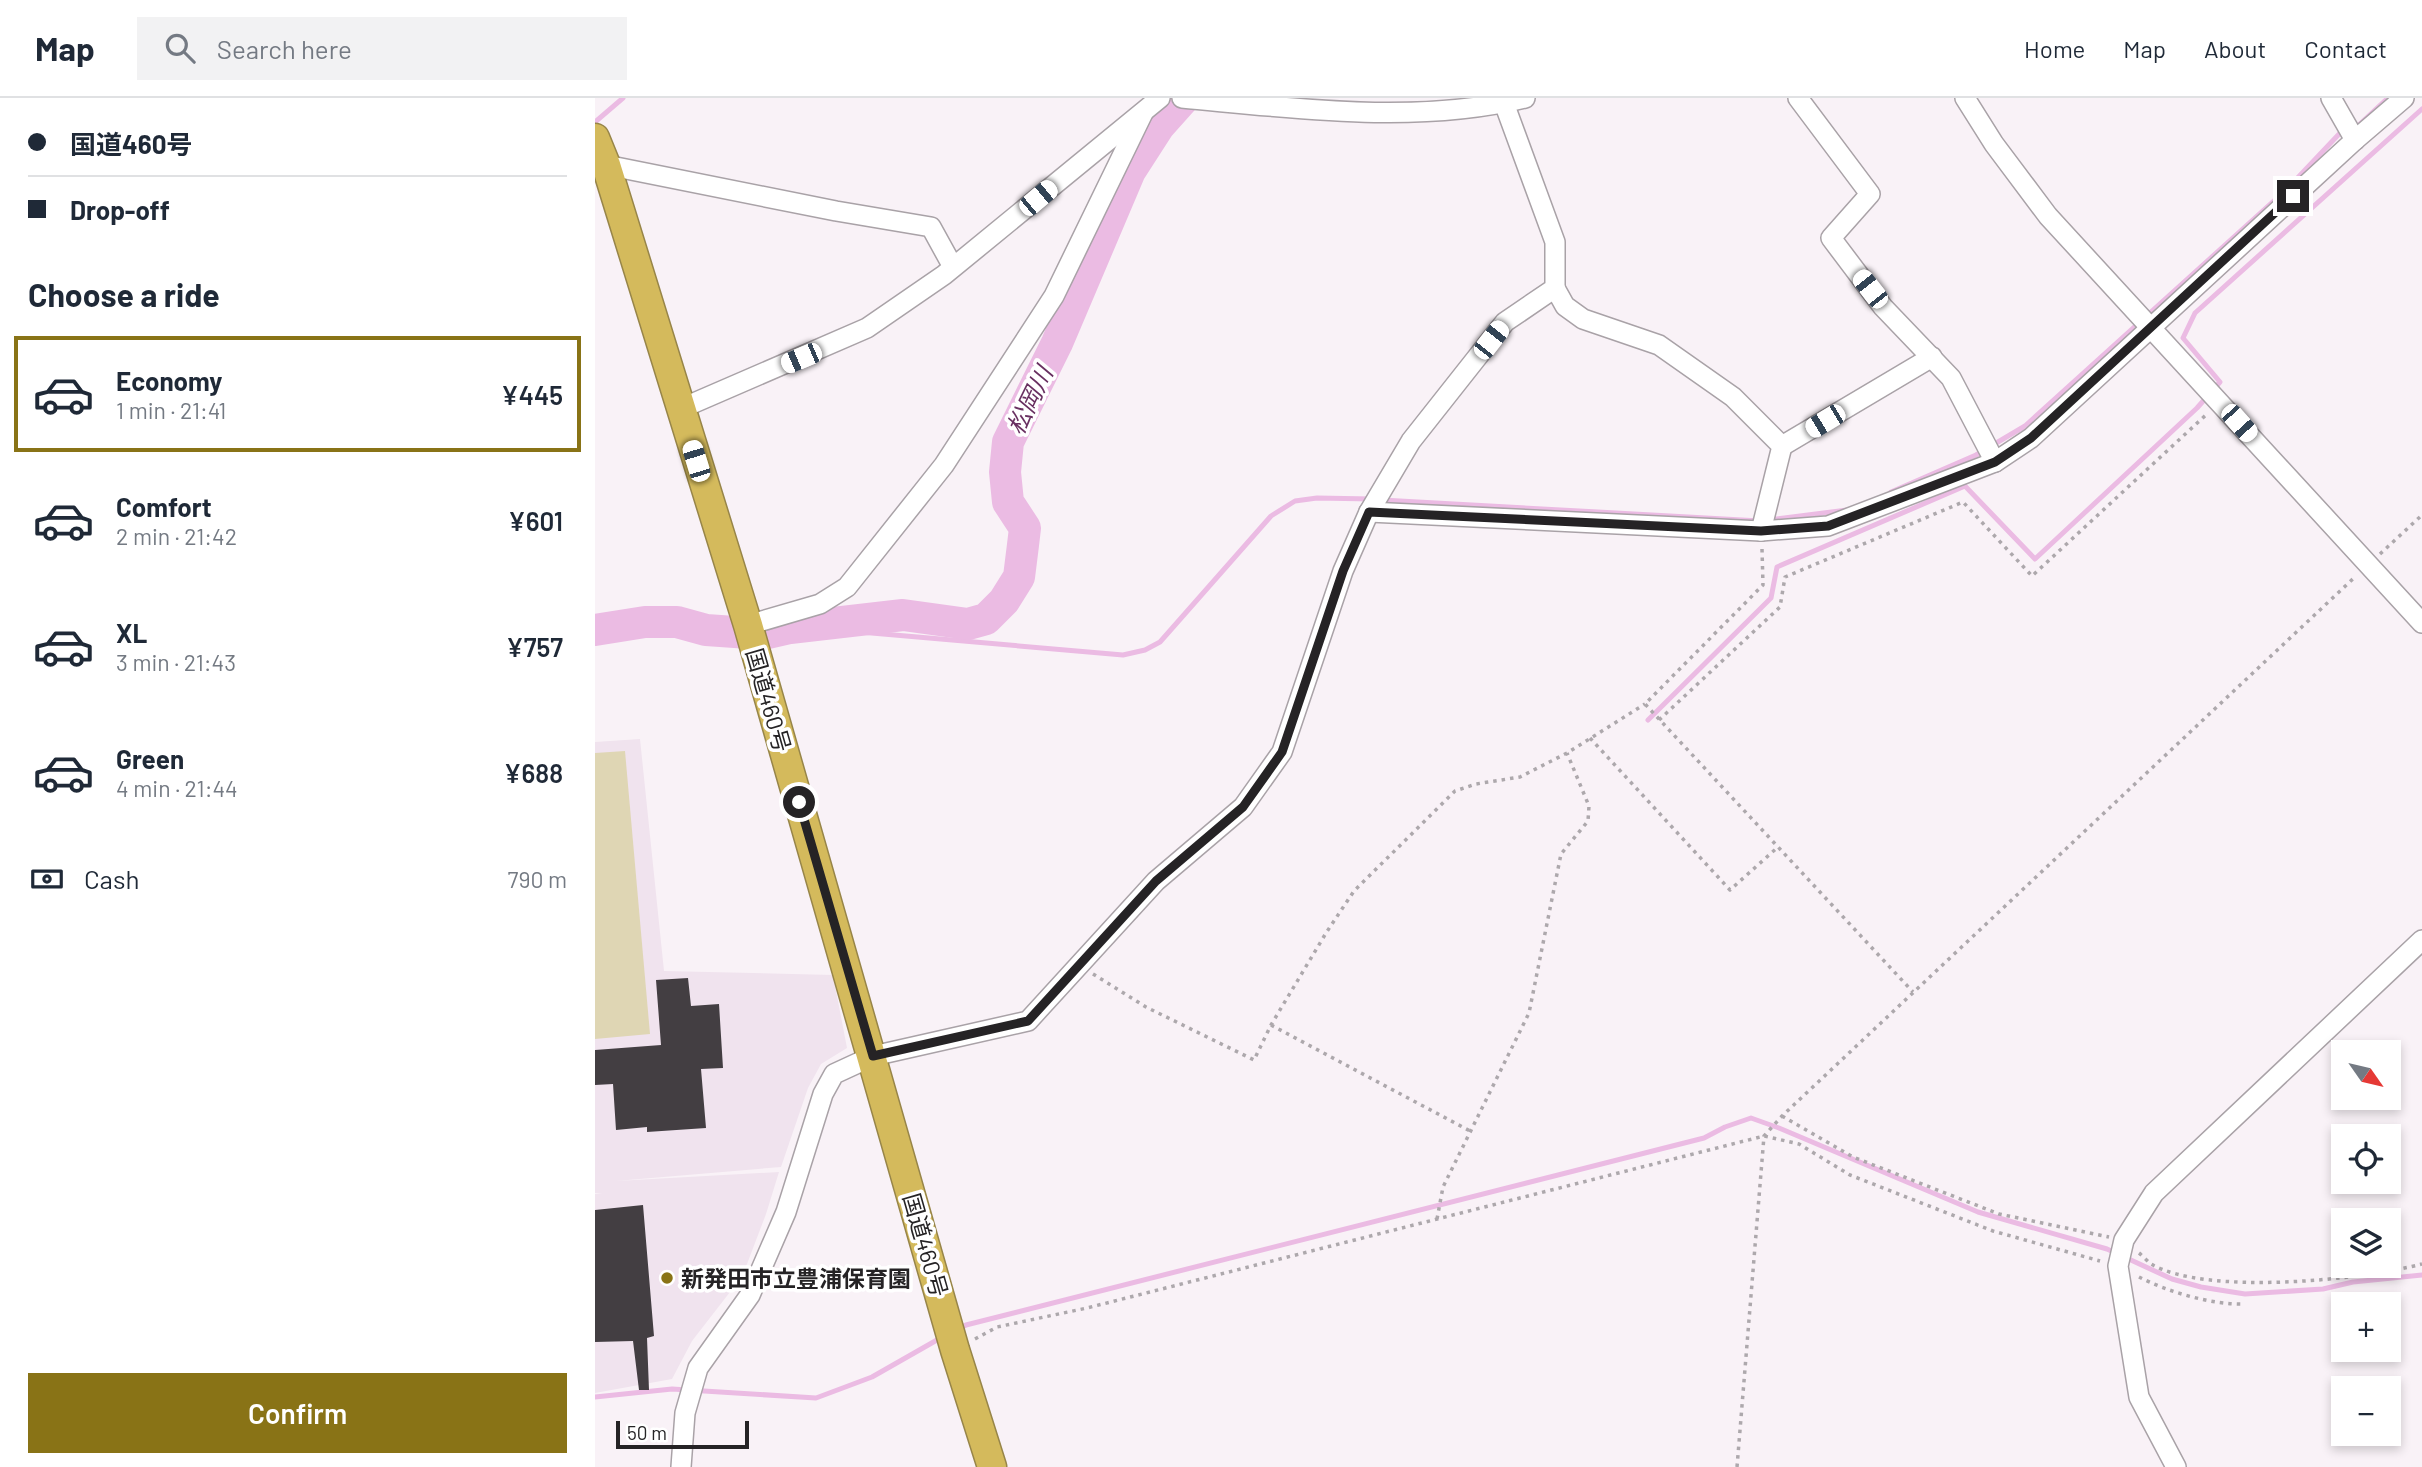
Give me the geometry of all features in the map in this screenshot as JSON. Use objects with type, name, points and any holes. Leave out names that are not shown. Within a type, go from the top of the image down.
[{"type":"highway","name":"国道460号","points":[[595,138],[606,165],[748,625],[955,1350],[992,1467]]},
{"type":"street","points":[[680,409],[867,328],[953,267],[1160,98]]},
{"type":"street","points":[[1182,98],[1290,110],[1436,111],[1525,98]]},
{"type":"street","points":[[1798,98],[1870,194],[1831,238],[1883,307],[1951,378],[1995,462]]},
{"type":"street","points":[[1965,98],[1994,144],[2048,216],[2422,623]]},
{"type":"street","points":[[2331,98],[2355,140]]},
{"type":"street","points":[[1369,512],[1761,531],[1828,526],[1995,462],[2031,438],[2404,98]]},
{"type":"street","points":[[1504,103],[1555,242],[1555,288],[1565,306],[1583,319],[1660,345],[1733,397],[1782,446]]},
{"type":"street","points":[[748,625],[820,604],[847,587],[944,465],[1054,296],[1143,113]]},
{"type":"street","points":[[606,165],[835,211],[931,227],[953,267]]},
{"type":"street","points":[[681,1467],[685,1413],[698,1368],[750,1295],[786,1212],[823,1094],[834,1074],[873,1056],[1028,1021],[1156,881],[1243,807],[1282,752],[1343,571],[1369,512],[1411,441],[1505,322],[1555,288]]},
{"type":"street","points":[[1761,531],[1782,446],[1932,357]]},
{"type":"street","points":[[2176,1467],[2139,1397],[2118,1266],[2124,1240],[2154,1192],[2422,940]]},
{"type":"path","points":[[1659,720],[1780,607],[1785,577],[1963,502],[2032,576],[2220,402]]},
{"type":"path","points":[[1737,1467],[1764,1136],[1913,992],[2422,515]]},
{"type":"path","points":[[1080,966],[1146,1007],[1254,1060],[1271,1025],[1354,891],[1455,791],[1476,784],[1520,777],[1567,753],[1645,704],[1763,585],[1761,531]]},
{"type":"path","points":[[1645,704],[1913,992]]},
{"type":"path","points":[[1590,738],[1730,890],[1778,848]]},
{"type":"path","points":[[1437,1219],[1443,1187],[1529,1013],[1561,854],[1588,821],[1589,806],[1567,753]]},
{"type":"path","points":[[1271,1025],[1470,1131]]},
{"type":"path","points":[[1782,1116],[1853,1157],[1999,1214],[2124,1240],[2151,1264],[2182,1275],[2212,1281],[2286,1282],[2395,1271],[2422,1264]]},
{"type":"path","points":[[955,1350],[997,1327],[1087,1308],[1764,1136],[1799,1144],[1850,1175],[1993,1231],[2118,1266],[2153,1284],[2185,1295],[2245,1304]]},
{"type":"shaded area","points":[[640,739],[664,971],[833,975],[847,1048],[821,1064],[808,1088],[781,1167],[616,1181],[779,1172],[747,1264],[730,1292],[692,1341],[672,1379],[595,1393],[595,1194],[602,1193],[595,1193],[595,742]]},
{"type":"shaded area","points":[[625,751],[650,1034],[595,1039],[595,753]]},
{"type":"building","points":[[688,978],[691,1006],[719,1004],[723,1068],[701,1069],[706,1128],[647,1132],[647,1127],[616,1130],[613,1084],[595,1085],[595,1050],[661,1045],[656,980]]},
{"type":"building","points":[[643,1205],[654,1336],[647,1338],[649,1390],[639,1390],[633,1341],[595,1342],[595,1210]]},
{"type":"waterway","points":[[595,122],[623,98]]},
{"type":"waterway","name":"松岡川","points":[[595,630],[645,622],[677,622],[706,630],[764,634],[790,628],[903,615],[968,624],[986,619],[1004,601],[1019,577],[1023,545],[1025,528],[1008,502],[1005,472],[1008,442],[1057,343],[1130,171],[1159,126],[1184,98]]},
{"type":"waterway","points":[[2360,124],[2388,98]]},
{"type":"waterway","points":[[1648,720],[1771,598],[1777,567],[1965,486],[2035,559],[2197,408],[2220,382],[2183,338],[2195,313],[2422,109]]},
{"type":"waterway","points":[[1891,492],[1976,455],[2025,426],[2287,189],[2344,130]]},
{"type":"waterway","points":[[825,623],[860,632],[1123,655],[1145,650],[1160,642],[1271,516],[1295,501],[1317,498],[1372,499]]},
{"type":"waterway","points":[[1382,500],[1760,521]]},
{"type":"waterway","points":[[1769,520],[1847,510]]},
{"type":"waterway","points":[[959,1329],[966,1325],[1704,1138],[1751,1118],[1978,1212],[2107,1249],[2172,1279],[2201,1287],[2245,1294],[2323,1289],[2353,1282],[2422,1275]]},
{"type":"waterway","points":[[595,1397],[672,1389],[816,1398],[872,1377],[944,1336]]},
{"type":"place","name":"新発田市立豊浦保育園","points":[[667,1278]]},
{"type":"route","points":[[799,802],[873,1056],[1028,1021],[1156,881],[1243,807],[1282,752],[1343,571],[1369,512],[1761,531],[1828,526],[1995,462],[2031,438],[2293,196]]}]
